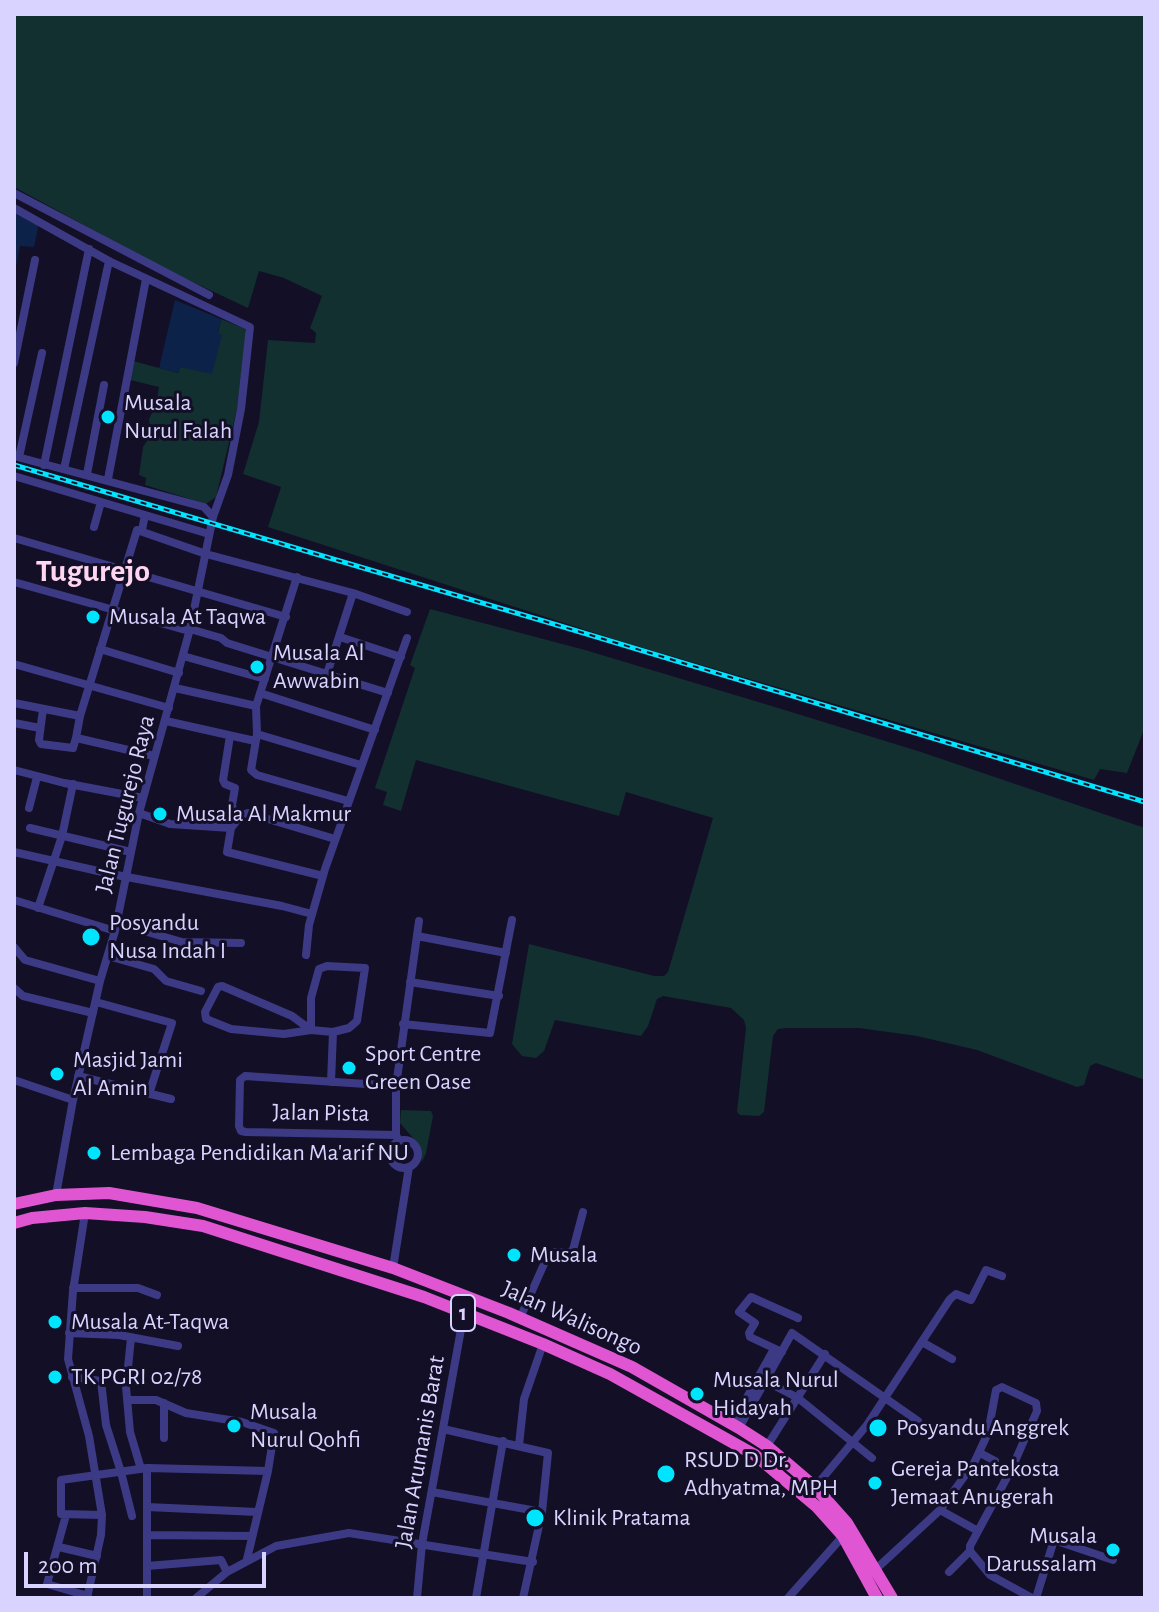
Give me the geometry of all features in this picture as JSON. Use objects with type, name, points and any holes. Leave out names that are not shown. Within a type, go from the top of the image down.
[{"type":"highway","name":"Jalan Walisongo","points":[[14,1204],[56,1195],[109,1193],[197,1208],[393,1268],[520,1318],[632,1367],[767,1446],[815,1487],[847,1523],[892,1598]]},
{"type":"highway","name":"Jalan Walisongo","points":[[14,1223],[32,1218],[85,1213],[145,1217],[203,1226],[424,1297],[543,1344],[610,1374],[743,1447],[817,1507],[843,1536],[877,1598]]},
{"type":"highway","points":[[312,1260],[317,1243]]},
{"type":"street","points":[[14,193],[209,295]]},
{"type":"street","points":[[14,208],[146,279],[108,479]]},
{"type":"street","points":[[44,465],[89,249]]},
{"type":"street","points":[[14,363],[35,260]]},
{"type":"street","points":[[64,469],[109,261]]},
{"type":"street","name":"Jalan Tugurejo Raya","points":[[56,1195],[78,1076],[139,813],[190,630],[213,517],[228,475],[250,327],[146,279]]},
{"type":"street","points":[[42,353],[17,457],[204,507],[213,517]]},
{"type":"street","points":[[87,474],[104,385]]},
{"type":"street","points":[[14,476],[209,534]]},
{"type":"street","points":[[94,527],[101,502]]},
{"type":"street","points":[[43,709],[41,744],[73,748],[124,571],[145,515]]},
{"type":"street","points":[[139,531],[206,554],[353,593],[407,612]]},
{"type":"street","points":[[14,538],[286,617]]},
{"type":"street","points":[[297,577],[256,706],[252,773],[348,801]]},
{"type":"street","points":[[14,582],[190,630],[388,693]]},
{"type":"street","points":[[327,674],[353,593]]},
{"type":"street","points":[[340,637],[401,657]]},
{"type":"street","points":[[306,955],[312,914],[323,876],[407,638]]},
{"type":"street","points":[[100,649],[179,673]]},
{"type":"street","points":[[183,656],[265,679]]},
{"type":"street","points":[[14,664],[169,708]]},
{"type":"street","points":[[175,688],[256,706]]},
{"type":"street","points":[[260,693],[375,730]]},
{"type":"street","points":[[14,703],[80,716]]},
{"type":"street","points":[[166,721],[230,736],[256,737],[361,765]]},
{"type":"street","points":[[14,723],[40,728]]},
{"type":"street","points":[[230,736],[223,780],[235,788],[233,824],[227,852],[323,876]]},
{"type":"street","points":[[76,738],[154,756]]},
{"type":"street","points":[[14,770],[143,798]]},
{"type":"street","points":[[29,808],[37,777]]},
{"type":"street","points":[[38,908],[62,836],[73,784]]},
{"type":"street","points":[[139,813],[170,824],[233,824],[241,815],[248,813],[335,839]]},
{"type":"street","points":[[30,828],[131,852]]},
{"type":"street","points":[[14,852],[312,914]]},
{"type":"street","points":[[14,900],[182,942],[241,943]]},
{"type":"street","points":[[403,1024],[490,1033],[512,920]]},
{"type":"street","points":[[409,1167],[399,1167],[391,1159],[391,1149],[398,1138],[396,1086],[419,921]]},
{"type":"street","points":[[417,936],[506,953]]},
{"type":"street","points":[[14,947],[25,960],[100,981]]},
{"type":"street","points":[[108,956],[154,969],[166,981],[201,991]]},
{"type":"street","points":[[327,966],[365,968],[357,1021],[349,1028],[284,1034],[231,1029],[206,1019],[205,1012],[218,987],[222,986],[292,1016],[311,1030],[311,998],[319,969],[327,966]]},
{"type":"street","points":[[410,982],[499,996]]},
{"type":"street","points":[[14,988],[23,996],[93,1013]]},
{"type":"street","points":[[96,1002],[169,1021],[172,1025],[149,1094]]},
{"type":"street","points":[[330,1032],[328,1081],[396,1086]]},
{"type":"street","points":[[78,1076],[171,1099]]},
{"type":"street","name":"Jalan Pista","points":[[328,1081],[245,1076],[240,1080],[241,1131],[398,1138]]},
{"type":"street","points":[[14,1080],[73,1100]]},
{"type":"street","points":[[393,1268],[409,1167],[417,1159],[417,1149],[410,1141],[398,1138]]},
{"type":"street","points":[[520,1318],[548,1255],[573,1250],[583,1212]]},
{"type":"street","points":[[66,1515],[47,1584],[88,1597],[102,1515],[97,1476],[68,1359],[73,1288],[85,1213]]},
{"type":"street","points":[[815,1487],[885,1399],[954,1294],[971,1300],[986,1270],[1002,1276]]},
{"type":"street","points":[[73,1288],[138,1288],[157,1295]]},
{"type":"street","points":[[778,1350],[749,1335],[755,1323],[739,1314],[748,1298],[798,1318]]},
{"type":"street","name":"Jalan Arumanis Barat","points":[[417,1598],[422,1544],[464,1313]]},
{"type":"street","points":[[69,1333],[178,1346]]},
{"type":"street","points":[[735,1426],[778,1350],[792,1333],[918,1421]]},
{"type":"street","points":[[131,1338],[126,1387],[130,1432],[144,1468],[148,1535],[147,1598]]},
{"type":"street","points":[[922,1342],[952,1359]]},
{"type":"street","points":[[519,1445],[524,1399],[543,1344]]},
{"type":"street","points":[[767,1446],[825,1354]]},
{"type":"street","points":[[72,1377],[101,1381],[106,1425],[132,1516]]},
{"type":"street","points":[[763,1379],[798,1398],[872,1458]]},
{"type":"street","points":[[876,1569],[940,1510],[980,1453],[990,1424],[997,1387],[1002,1387],[1036,1403],[1037,1411],[970,1551],[949,1572]]},
{"type":"street","points":[[128,1400],[156,1400],[186,1413],[242,1422],[274,1433],[247,1559]]},
{"type":"street","points":[[164,1403],[164,1438]]},
{"type":"street","points":[[443,1429],[503,1441],[548,1455],[542,1512],[523,1598]]},
{"type":"street","points":[[476,1598],[503,1441]]},
{"type":"street","points":[[980,1453],[995,1461]]},
{"type":"street","points":[[102,1515],[61,1514],[61,1480],[144,1468],[268,1471]]},
{"type":"street","points":[[432,1492],[542,1512]]},
{"type":"street","points":[[147,1507],[257,1512]]},
{"type":"street","points":[[940,1510],[978,1531]]},
{"type":"street","points":[[196,1598],[247,1559],[282,1544],[349,1533],[533,1562]]},
{"type":"street","points":[[148,1535],[252,1536]]},
{"type":"street","points":[[788,1598],[843,1536]]},
{"type":"street","points":[[970,1551],[990,1575],[1034,1598],[1052,1542],[1057,1540],[1113,1560]]},
{"type":"street","points":[[59,1547],[97,1556]]},
{"type":"street","points":[[147,1565],[221,1560],[227,1572]]},
{"type":"green space","points":[[14,14],[1145,14],[1145,727],[1127,773],[1100,769],[1094,780],[620,641],[268,527],[281,487],[243,474],[259,422],[268,340],[315,343],[316,333],[310,328],[322,296],[284,278],[259,271],[248,308],[161,267],[14,187]]},
{"type":"green space","points":[[221,319],[245,329],[246,333],[237,409],[216,497],[206,504],[145,485],[146,478],[139,475],[143,447],[151,435],[149,419],[156,405],[159,387],[130,380],[133,361],[178,373],[180,367],[221,335],[218,334]]},
{"type":"green space","points":[[430,609],[585,650],[775,707],[921,752],[1145,828],[1145,1080],[1096,1063],[1090,1066],[1084,1085],[1077,1087],[977,1050],[917,1036],[859,1028],[787,1028],[778,1029],[773,1036],[764,1112],[759,1116],[740,1115],[737,1112],[746,1028],[744,1020],[731,1008],[663,996],[657,999],[648,1026],[641,1036],[555,1020],[544,1051],[536,1058],[522,1056],[512,1044],[529,944],[664,976],[668,972],[713,818],[626,792],[619,816],[416,760],[401,811],[383,805],[387,792],[375,788],[415,668],[410,665]]},
{"type":"green space","points":[[401,1110],[431,1111],[433,1116],[422,1162],[419,1145],[400,1123]]},
{"type":"water","points":[[14,209],[39,223],[34,247],[20,246],[14,276]]},
{"type":"water","points":[[175,300],[221,319],[218,333],[222,335],[212,374],[180,367],[178,373],[159,368]]},
{"type":"railway","points":[[14,465],[1145,802]]},
{"type":"place","name":"Musala Nurul Falah","points":[[108,417]]},
{"type":"place","name":"Musala At Taqwa","points":[[93,617]]},
{"type":"place","name":"Musala Al Awwabin","points":[[257,667]]},
{"type":"place","name":"Musala Al Makmur","points":[[160,814]]},
{"type":"place","name":"Posyandu Nusa Indah I","points":[[91,937]]},
{"type":"place","name":"Sport Centre Green Oase","points":[[349,1068]]},
{"type":"place","name":"Masjid Jami Al Amin","points":[[57,1074]]},
{"type":"place","name":"Lembaga Pendidikan Ma'arif NU","points":[[94,1153]]},
{"type":"place","name":"Musala","points":[[514,1255]]},
{"type":"place","name":"Musala At-Taqwa","points":[[55,1322]]},
{"type":"place","name":"TK PGRI 02/78","points":[[55,1377]]},
{"type":"place","name":"Musala Nurul Hidayah","points":[[697,1394]]},
{"type":"place","name":"Musala Nurul Qohfi","points":[[234,1426]]},
{"type":"place","name":"Posyandu Anggrek","points":[[878,1428]]},
{"type":"place","name":"RSUD D Dr. Adhyatma, MPH","points":[[666,1474]]},
{"type":"place","name":"Gereja Pantekosta Jemaat Anugerah","points":[[875,1483]]},
{"type":"place","name":"Klinik Pratama","points":[[535,1518]]},
{"type":"place","name":"Musala Darussalam","points":[[1113,1550]]},
{"type":"district","name":"Tugurejo","points":[[93,571]]}]
